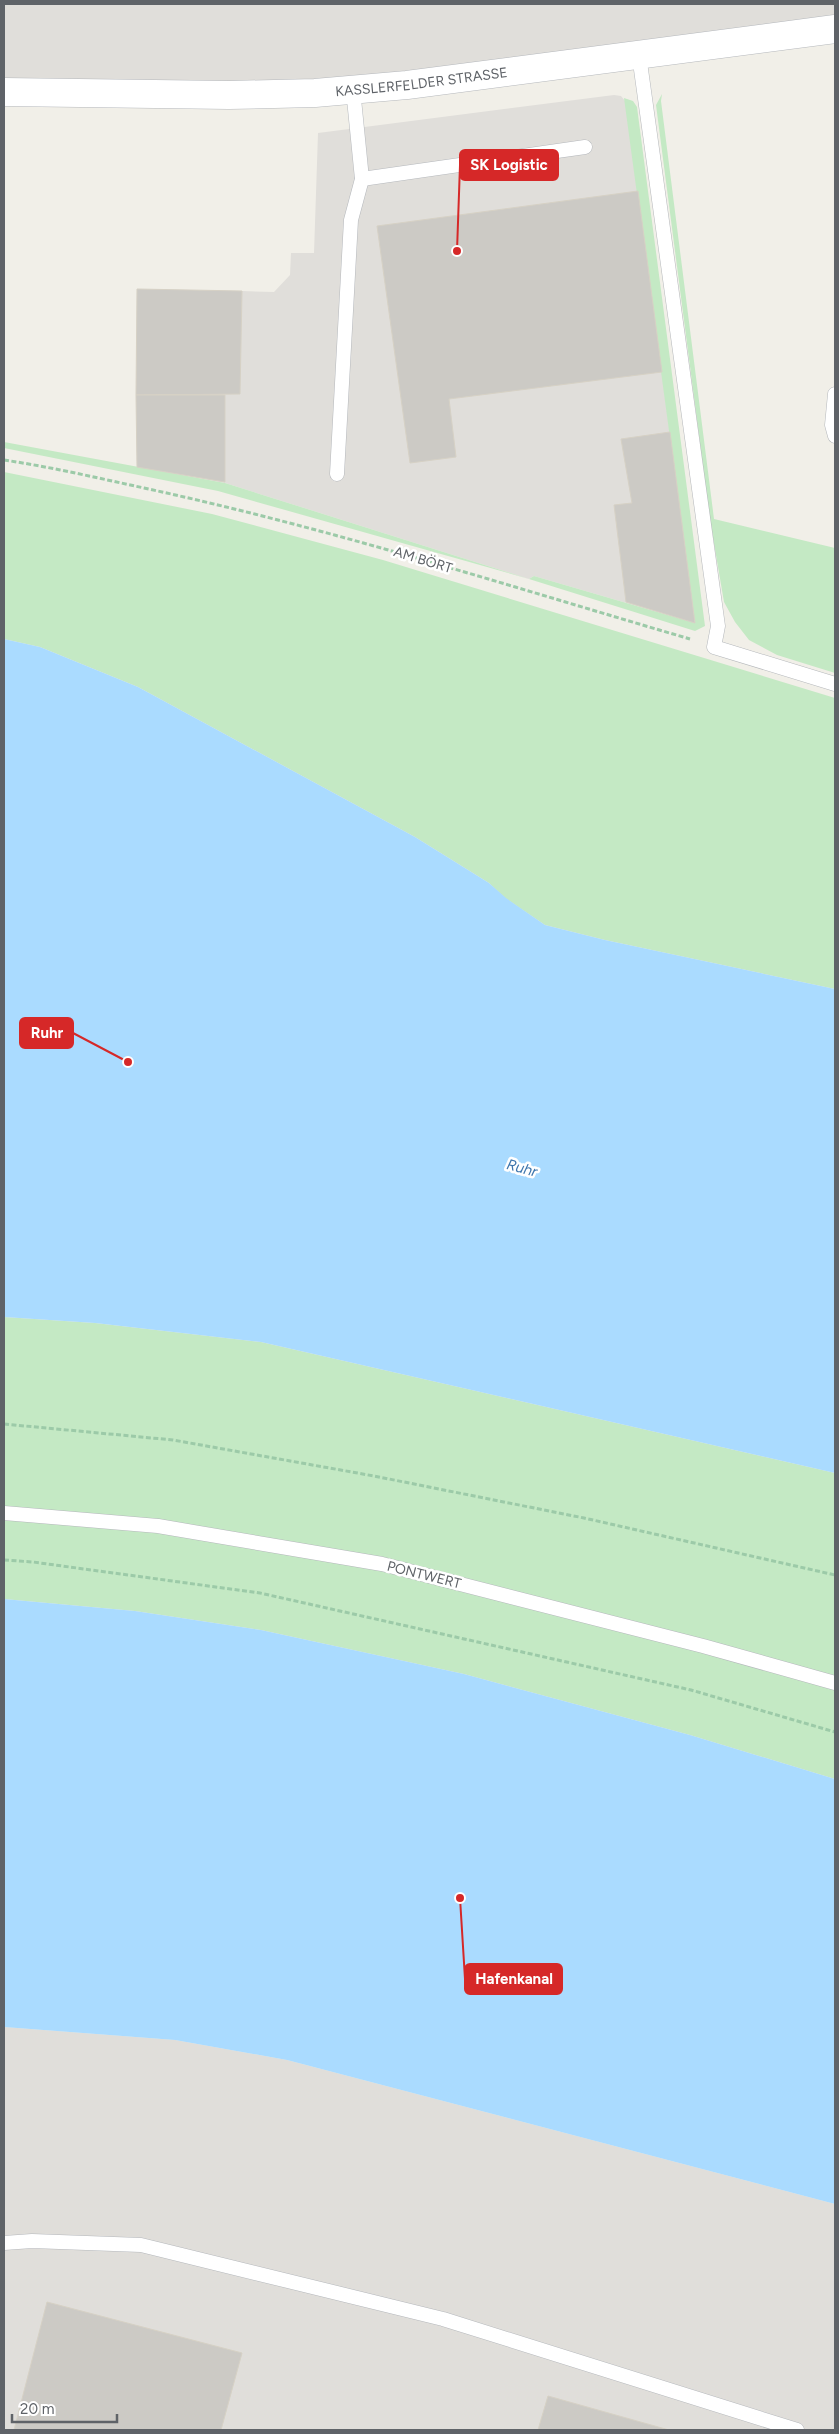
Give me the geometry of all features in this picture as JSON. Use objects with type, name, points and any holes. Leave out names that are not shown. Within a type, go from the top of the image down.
[{"type":"street","name":"KASSLERFELDER STRASSE","points":[[4,92],[229,95],[353,90],[407,85],[835,29]]},
{"type":"lane","points":[[639,55],[718,626],[714,647],[835,684]]},
{"type":"lane","points":[[337,474],[351,220],[362,179],[353,90]]},
{"type":"lane","points":[[362,179],[585,147]]},
{"type":"lane","points":[[835,394],[832,425],[835,436]]},
{"type":"lane","name":"PONTWERT","points":[[4,1513],[158,1526],[382,1564],[703,1646],[835,1683]]},
{"type":"lane","points":[[4,2243],[32,2241],[141,2246],[443,2319],[798,2430]]},
{"type":"path","name":"AM BÖRT","points":[[4,460],[41,466],[214,503],[386,549],[714,647]]},
{"type":"path","points":[[4,1424],[173,1440],[317,1466],[575,1516],[835,1575]]},
{"type":"path","points":[[4,1560],[33,1562],[260,1594],[691,1690],[835,1732]]},
{"type":"shaded area","points":[[4,4],[835,4],[835,22],[315,93],[4,89]]},
{"type":"shaded area","points":[[614,95],[621,96],[626,102],[695,623],[534,576],[529,579],[225,483],[137,467],[136,395],[240,394],[242,291],[274,292],[290,275],[291,253],[314,253],[318,133]]},
{"type":"shaded area","points":[[4,2027],[175,2040],[287,2060],[835,2204],[835,2430],[4,2430]]},
{"type":"green space","points":[[662,94],[661,101],[714,519],[835,548],[835,673],[777,655],[749,640],[735,622],[724,602],[710,520],[656,105]]},
{"type":"green space","points":[[624,98],[633,101],[637,107],[705,626],[695,631],[529,579],[534,576],[695,623]]},
{"type":"green space","points":[[4,442],[225,483],[529,579],[218,491],[4,448]]},
{"type":"green space","points":[[4,472],[212,514],[383,560],[835,698],[835,989],[605,940],[545,925],[505,898],[489,883],[415,837],[138,687],[40,647],[4,639]]},
{"type":"green space","points":[[4,1317],[95,1323],[261,1342],[835,1473],[835,1779],[690,1735],[464,1674],[261,1630],[135,1611],[4,1599]]},
{"type":"water","points":[[4,639],[40,647],[138,687],[415,837],[489,883],[506,898],[545,925],[605,940],[835,989],[835,1473],[261,1342],[95,1323],[4,1317]]},
{"type":"water","points":[[4,1599],[135,1611],[261,1630],[464,1674],[690,1735],[835,1779],[835,2204],[287,2060],[175,2040],[4,2027]]},
{"type":"building","points":[[638,191],[662,372],[449,399],[456,457],[410,463],[377,226]]},
{"type":"building","points":[[137,289],[242,291],[240,394],[136,395]]},
{"type":"building","points":[[136,395],[225,395],[225,482],[137,467]]},
{"type":"building","points":[[670,432],[695,623],[626,602],[614,505],[632,503],[621,439]]},
{"type":"building","points":[[47,2302],[242,2353],[221,2430],[14,2430]]},
{"type":"building","points":[[548,2396],[669,2430],[538,2430]]},
{"type":"place","name":"SK Logistic","points":[[457,251]]},
{"type":"place","name":"Ruhr","points":[[128,1062]]},
{"type":"place","name":"Hafenkanal","points":[[460,1898]]}]
